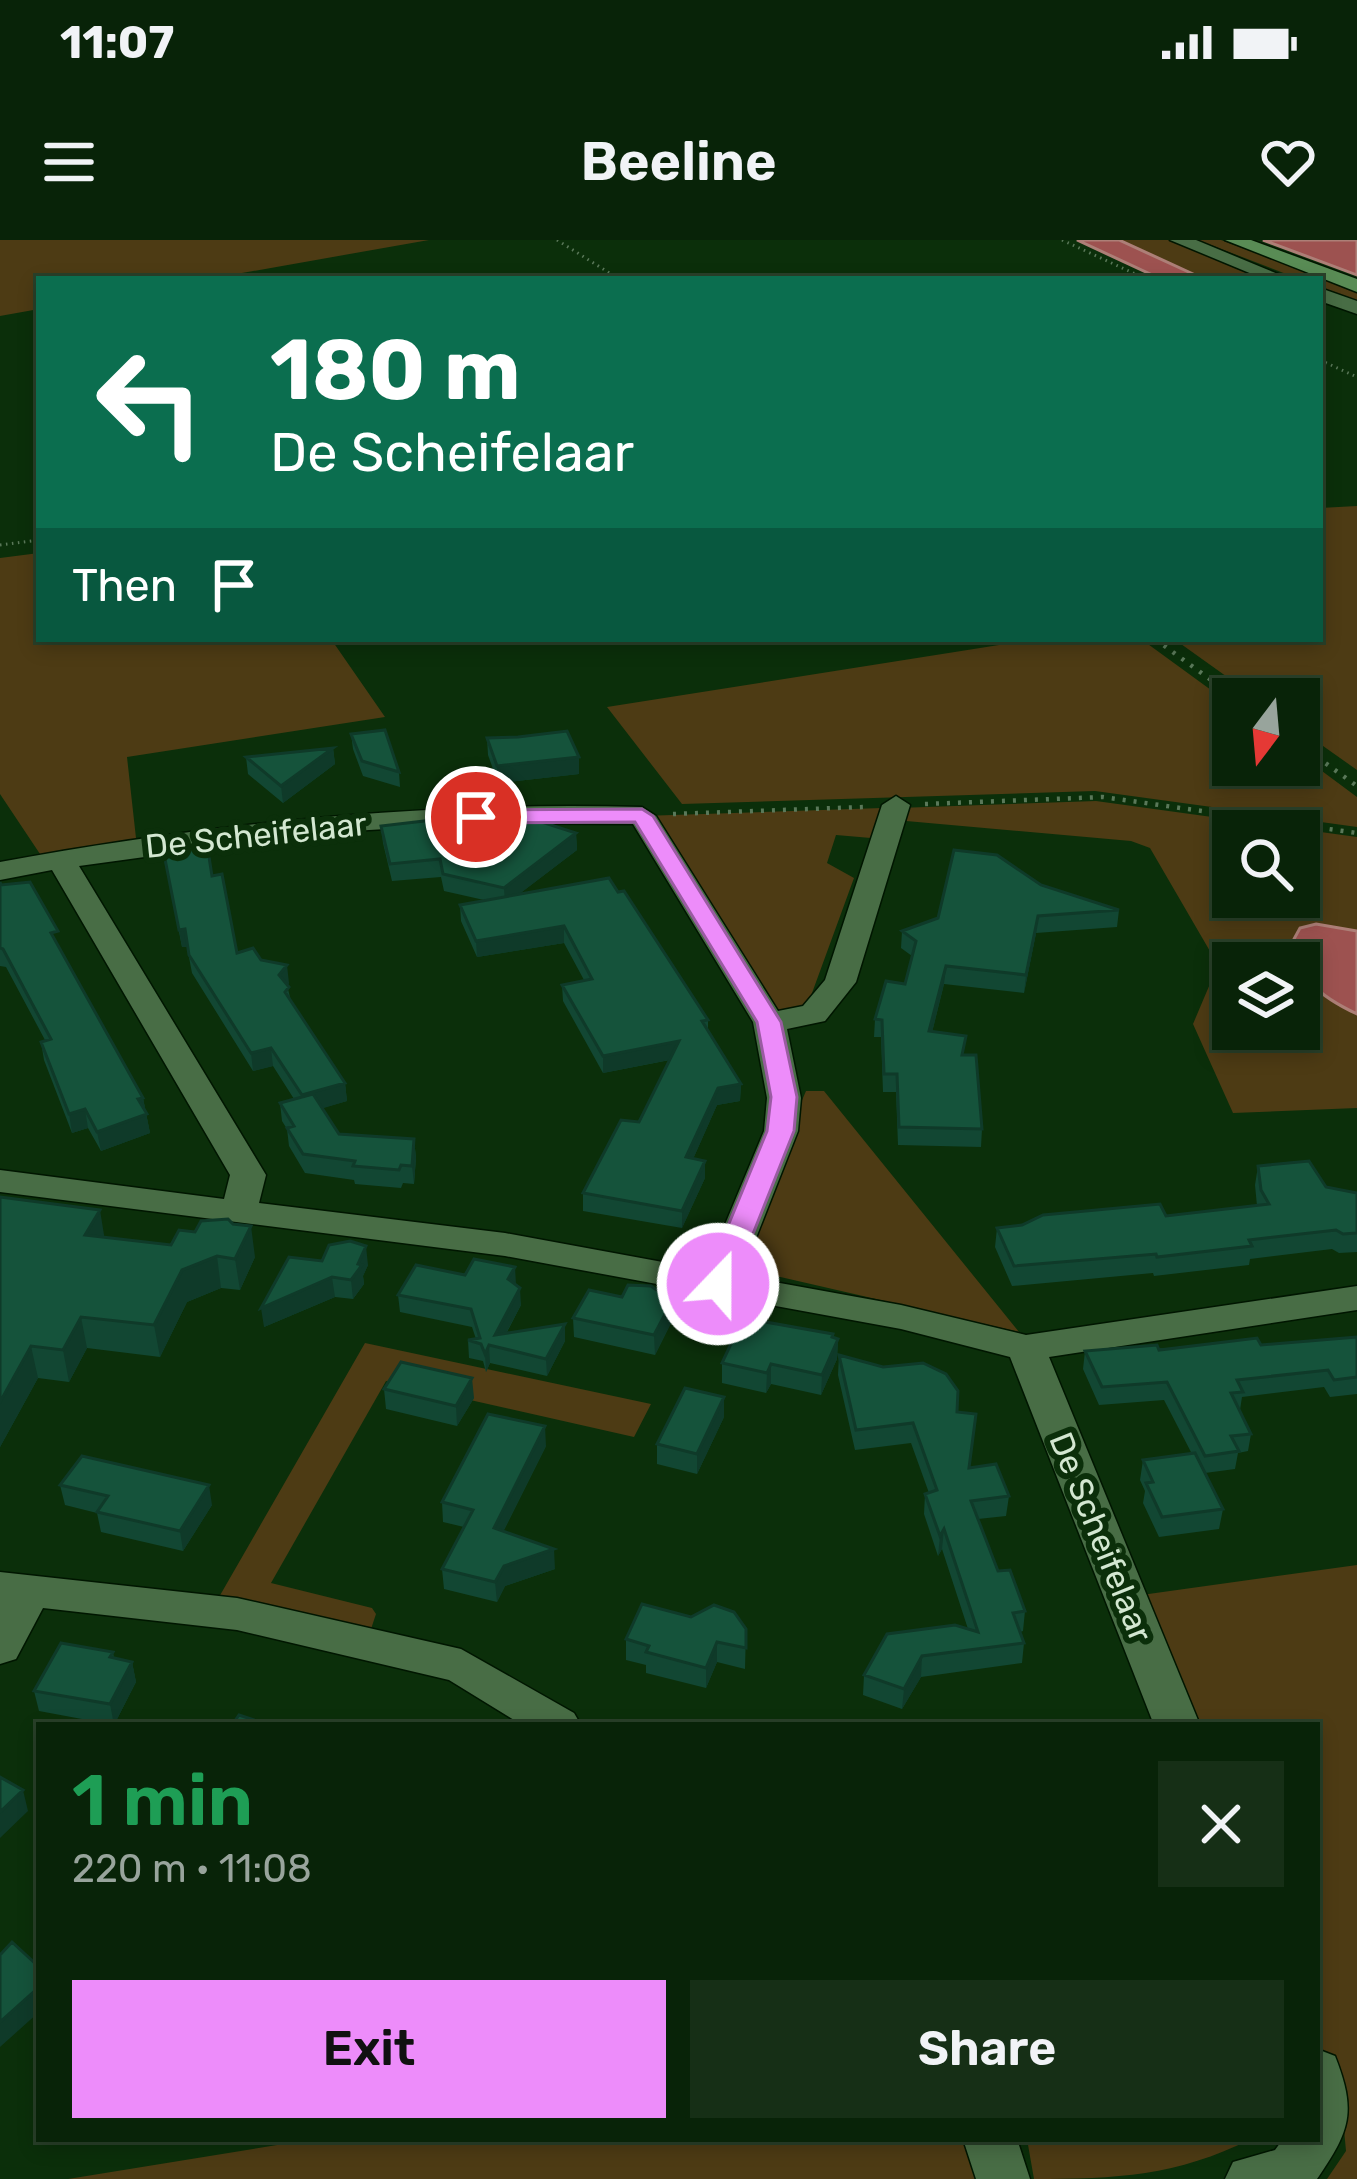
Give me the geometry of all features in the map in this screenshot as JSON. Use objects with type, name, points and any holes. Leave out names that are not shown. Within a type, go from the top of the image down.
[{"type":"main road","points":[[1234,240],[1357,286]]},
{"type":"street","points":[[1179,240],[1273,276]]},
{"type":"street","points":[[1323,295],[1357,308]]},
{"type":"street","points":[[769,1022],[814,1014],[840,982],[896,806]]},
{"type":"street","points":[[642,816],[769,1022],[784,1097],[781,1131],[718,1284]]},
{"type":"street","name":"De Scheifelaar","points":[[0,871],[399,820],[642,816]]},
{"type":"street","points":[[60,860],[248,1175],[238,1210]]},
{"type":"street","points":[[0,1181],[123,1202],[238,1210],[478,1240],[901,1317],[1025,1348],[1357,1298]]},
{"type":"street","name":"De Scheifelaar","points":[[1025,1348],[1176,1722]]},
{"type":"street","points":[[0,1647],[15,1589],[237,1614],[461,1666],[553,1722]]},
{"type":"street","points":[[1320,2079],[1327,2096],[1320,2132]]},
{"type":"street","points":[[991,2142],[1004,2179]]},
{"type":"street","points":[[1252,2179],[1291,2172],[1312,2142]]},
{"type":"path","points":[[557,240],[614,276]]},
{"type":"path","points":[[1062,240],[1140,276]]},
{"type":"path","points":[[1323,361],[1357,377]]},
{"type":"path","points":[[0,545],[36,540]]},
{"type":"path","points":[[1159,642],[1212,680]]},
{"type":"path","points":[[1320,759],[1357,786]]},
{"type":"path","points":[[642,816],[1103,797],[1357,832]]},
{"type":"shaded area","points":[[0,240],[429,240],[225,276],[36,276],[36,310],[0,316]]},
{"type":"shaded area","points":[[1077,240],[1119,240],[1197,276],[1155,276]]},
{"type":"shaded area","points":[[1119,240],[1175,240],[1268,276],[1197,276]]},
{"type":"shaded area","points":[[1198,240],[1221,240],[1317,276],[1291,276]]},
{"type":"shaded area","points":[[1263,240],[1357,240],[1357,275]]},
{"type":"shaded area","points":[[1323,278],[1357,291],[1357,301],[1323,288]]},
{"type":"shaded area","points":[[1357,506],[1357,770],[1320,744],[1320,678],[1229,678],[1178,642],[1323,642],[1323,508]]},
{"type":"shaded area","points":[[36,553],[36,642],[333,642],[385,717],[127,757],[137,847],[46,863],[0,794],[0,558]]},
{"type":"shaded area","points":[[1018,642],[1145,642],[1212,691],[1212,786],[1320,786],[1320,770],[1357,797],[1357,827],[1320,822],[1320,810],[1233,810],[1095,791],[682,804],[607,707]]},
{"type":"shaded area","points":[[1096,801],[1212,817],[1212,918],[1320,918],[1320,832],[1357,837],[1357,931],[1316,924],[1301,928],[1294,942],[1212,942],[1212,955],[1150,848],[1131,841],[895,820],[898,808]]},
{"type":"shaded area","points":[[882,808],[871,838],[836,835],[827,863],[854,878],[808,1004],[785,1012],[760,1012],[642,816]]},
{"type":"shaded area","points":[[1316,924],[1357,931],[1357,1014],[1320,991],[1320,942],[1295,942],[1300,928]]},
{"type":"shaded area","points":[[1212,979],[1212,1050],[1320,1050],[1320,994],[1357,1014],[1357,1108],[1233,1113],[1193,1024]]},
{"type":"shaded area","points":[[806,1091],[824,1091],[1019,1332],[741,1268],[739,1246]]},
{"type":"shaded area","points":[[365,1343],[651,1404],[634,1437],[386,1381],[271,1583],[372,1608],[376,1614],[369,1635],[211,1611]]},
{"type":"shaded area","points":[[1357,1565],[1357,2179],[1327,2179],[1346,2151],[1341,2097],[1320,2044],[1320,1722],[1184,1722],[1127,1597]]},
{"type":"shaded area","points":[[296,2142],[976,2142],[988,2179],[68,2179]]},
{"type":"shaded area","points":[[1028,2142],[1244,2142],[1197,2161],[1146,2173],[1034,2179]]},
{"type":"building","points":[[385,730],[399,772],[362,761],[351,734]]},
{"type":"building","points":[[567,731],[579,757],[497,766],[487,738],[518,737]]},
{"type":"building","points":[[333,748],[281,786],[246,757]]},
{"type":"building","points":[[523,816],[576,833],[504,888],[443,874],[440,859],[390,864],[381,826],[459,817],[472,853]]},
{"type":"building","points":[[207,844],[212,876],[222,874],[237,953],[253,948],[261,960],[287,965],[279,975],[289,987],[285,992],[345,1083],[302,1095],[271,1048],[251,1053],[189,955],[185,929],[179,930],[163,849]]},
{"type":"building","points":[[954,850],[997,855],[1041,885],[1119,910],[1038,916],[1026,975],[946,966],[929,1031],[966,1036],[962,1055],[976,1055],[982,1129],[899,1127],[897,1074],[884,1074],[882,1020],[875,1019],[886,981],[905,984],[916,941],[902,931],[938,918]]},
{"type":"building","points":[[609,878],[618,892],[624,891],[708,1020],[702,1021],[741,1084],[718,1088],[686,1157],[705,1161],[682,1211],[583,1193],[621,1120],[639,1122],[679,1041],[603,1056],[562,985],[592,979],[564,926],[476,941],[460,905]]},
{"type":"building","points":[[0,882],[30,882],[58,931],[51,933],[143,1098],[138,1099],[147,1114],[97,1132],[85,1109],[69,1114],[41,1042],[51,1039],[0,948]]},
{"type":"building","points":[[313,1094],[339,1134],[414,1139],[412,1166],[401,1165],[399,1170],[353,1166],[355,1161],[303,1154],[287,1128],[294,1126],[280,1103]]},
{"type":"building","points":[[1309,1161],[1326,1187],[1357,1193],[1357,1233],[1336,1230],[1157,1257],[1014,1266],[997,1228],[1022,1225],[1043,1215],[1160,1204],[1166,1216],[1269,1204],[1261,1190],[1258,1166]]},
{"type":"building","points":[[0,1197],[100,1210],[85,1235],[171,1245],[179,1230],[195,1232],[201,1221],[228,1219],[251,1226],[235,1259],[217,1256],[182,1270],[154,1325],[81,1317],[63,1350],[31,1346],[0,1402]]},
{"type":"building","points":[[350,1241],[366,1246],[358,1264],[362,1265],[351,1280],[332,1277],[261,1308],[289,1257],[322,1261],[329,1245]]},
{"type":"building","points":[[474,1259],[515,1267],[508,1279],[520,1288],[495,1335],[565,1324],[546,1359],[489,1345],[485,1354],[481,1344],[468,1340],[480,1338],[471,1309],[398,1295],[416,1265],[465,1275]]},
{"type":"building","points":[[628,1285],[651,1286],[672,1301],[654,1335],[573,1318],[589,1290],[622,1297]]},
{"type":"building","points":[[743,1318],[833,1334],[838,1339],[822,1375],[771,1364],[767,1373],[722,1363]]},
{"type":"building","points":[[1357,1337],[1357,1377],[1334,1380],[1328,1370],[1237,1380],[1243,1392],[1231,1393],[1251,1434],[1231,1436],[1239,1451],[1205,1456],[1167,1382],[1102,1387],[1085,1351],[1157,1345],[1159,1350],[1257,1338],[1261,1345]]},
{"type":"building","points":[[839,1355],[883,1367],[923,1363],[946,1374],[958,1391],[957,1412],[976,1414],[969,1468],[996,1464],[1009,1496],[971,1501],[998,1571],[1010,1570],[1025,1611],[1013,1613],[1024,1643],[922,1656],[904,1689],[864,1675],[887,1634],[955,1625],[978,1632],[944,1529],[940,1536],[925,1494],[937,1490],[913,1423],[856,1430]]},
{"type":"building","points":[[401,1362],[472,1378],[456,1406],[384,1389]]},
{"type":"building","points":[[685,1388],[724,1397],[697,1454],[657,1444]]},
{"type":"building","points":[[488,1414],[545,1426],[494,1528],[554,1549],[504,1566],[495,1582],[442,1569],[473,1510],[442,1502]]},
{"type":"building","points":[[1195,1453],[1223,1509],[1162,1517],[1146,1483],[1153,1482],[1143,1460]]},
{"type":"building","points":[[82,1456],[209,1485],[180,1531],[97,1512],[108,1496],[60,1485]]},
{"type":"building","points":[[642,1604],[691,1617],[714,1605],[734,1612],[746,1629],[746,1648],[717,1642],[706,1668],[646,1652],[649,1646],[626,1639]]},
{"type":"building","points":[[61,1643],[113,1652],[110,1657],[132,1662],[110,1704],[34,1691]]},
{"type":"building","points":[[239,1715],[260,1722],[234,1722]]},
{"type":"building","points":[[0,1777],[23,1790],[0,1812]]},
{"type":"building","points":[[12,1942],[36,1964],[36,1990],[0,2022],[0,1955]]},
{"type":"route","points":[[476,817],[642,816],[769,1022],[784,1097],[781,1131],[718,1284]]}]
